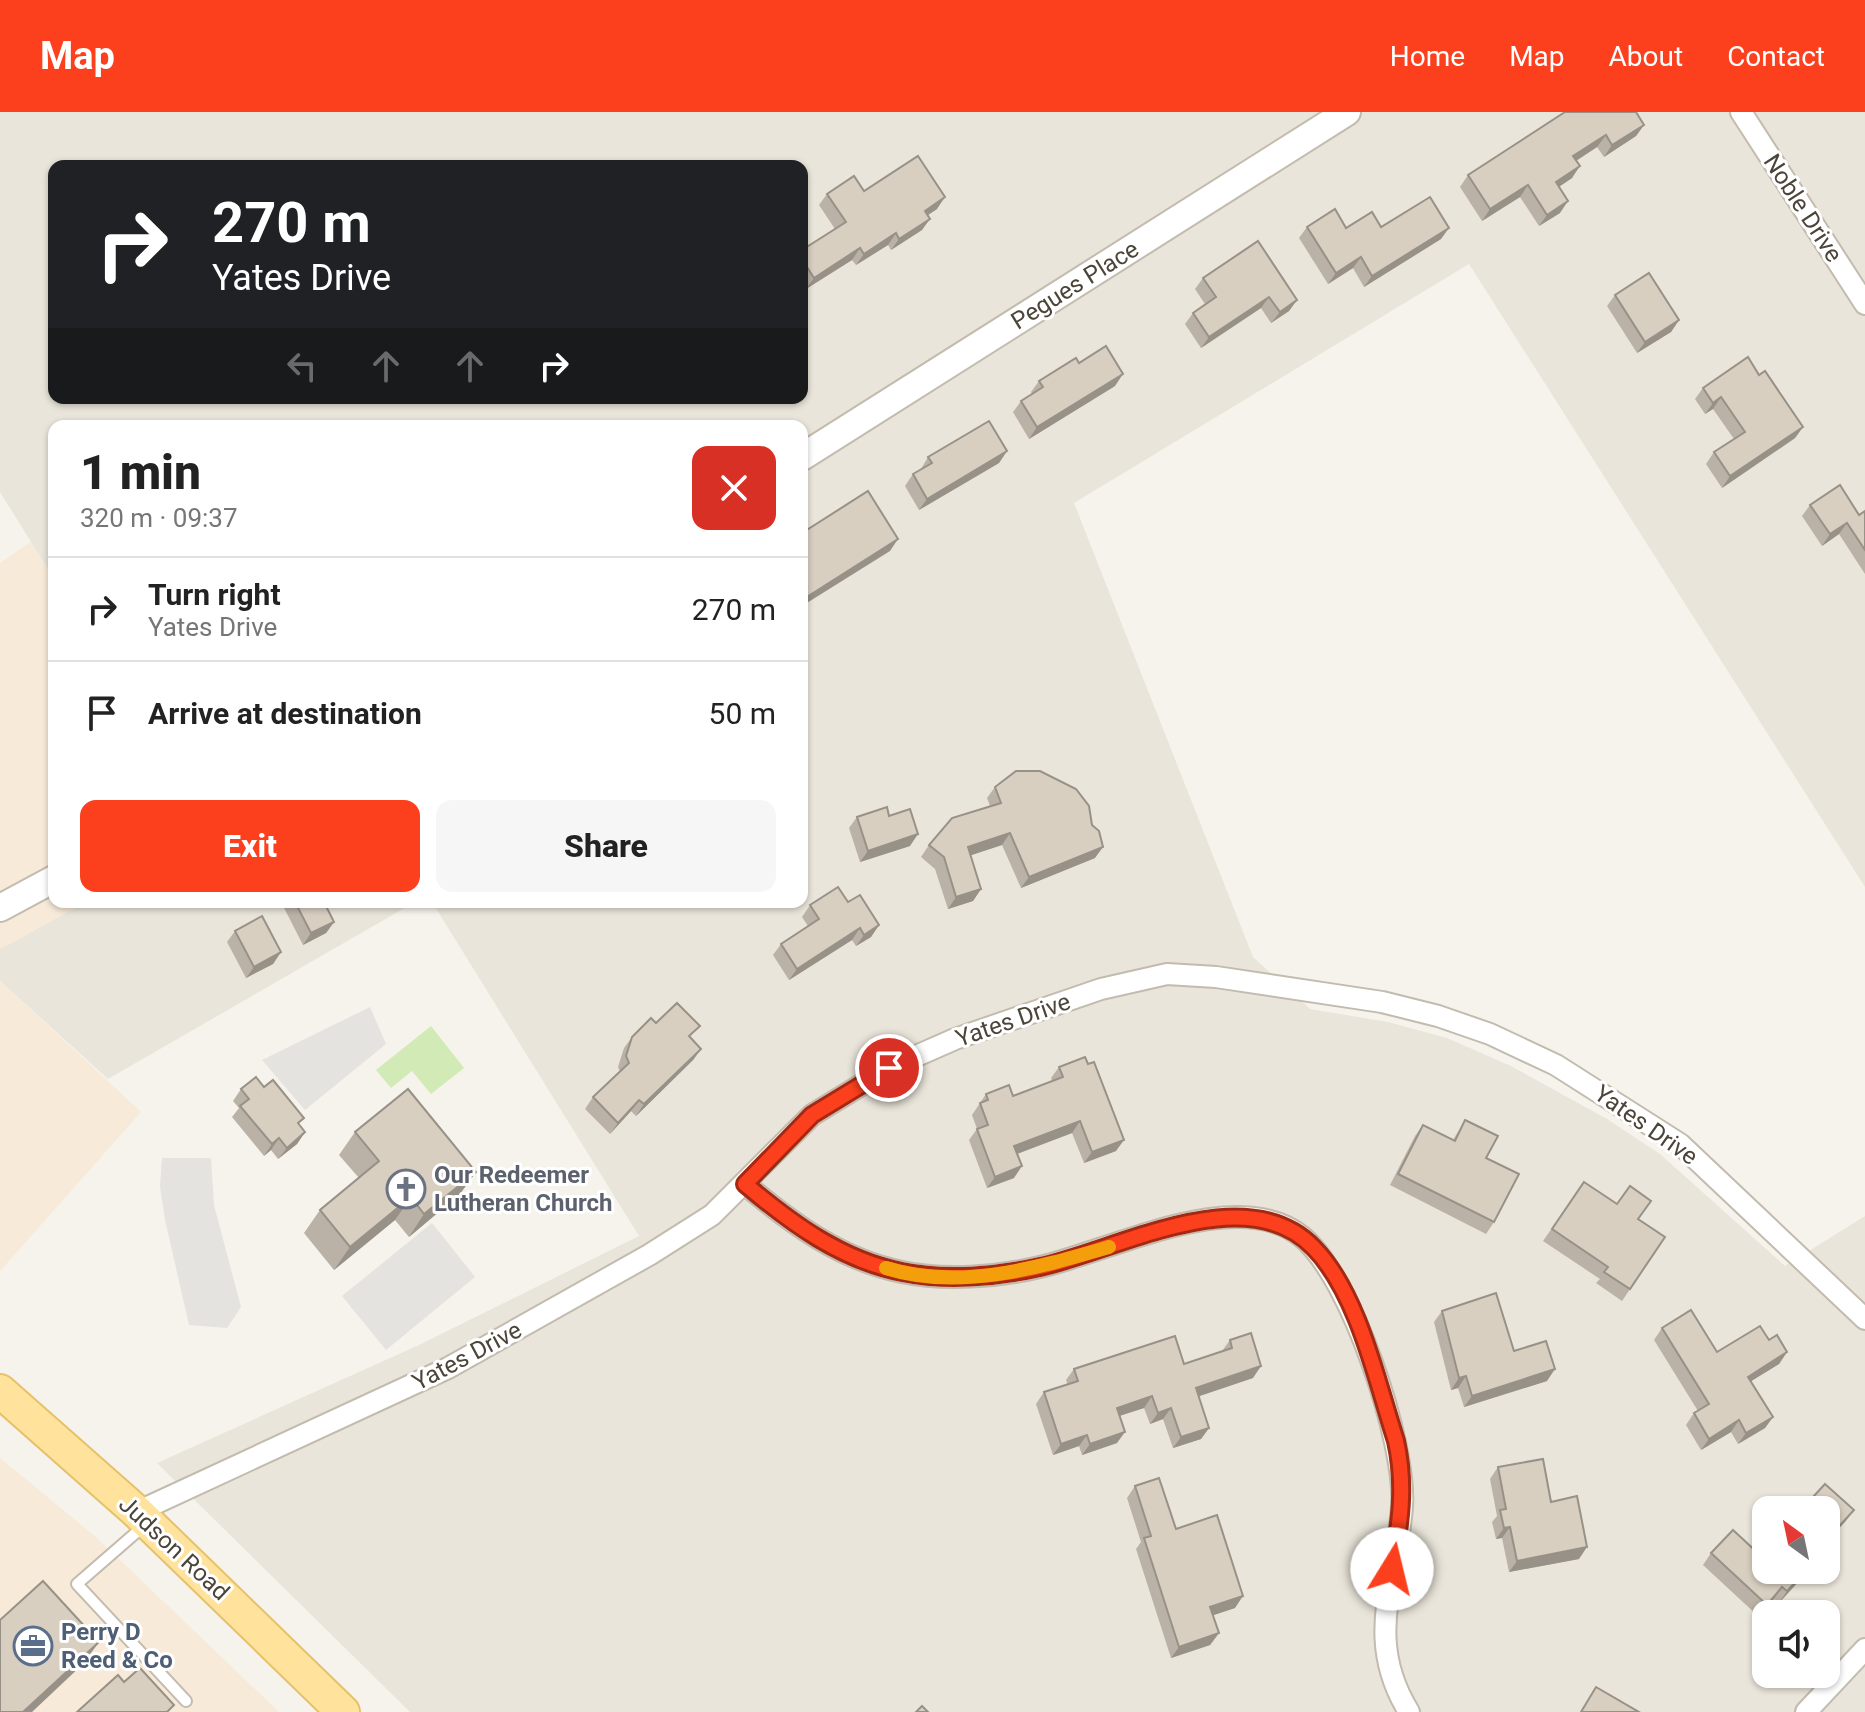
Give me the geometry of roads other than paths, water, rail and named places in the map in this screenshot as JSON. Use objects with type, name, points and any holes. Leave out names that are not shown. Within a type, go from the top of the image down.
[{"type":"main road","name":"Judson Road","points":[[0,1391],[142,1517],[343,1712]]},
{"type":"street","name":"Pegues Place","points":[[808,453],[1347,112]]},
{"type":"street","name":"Noble Drive","points":[[1741,112],[1865,304]]},
{"type":"street","points":[[0,908],[48,882]]},
{"type":"street","name":"Yates Drive","points":[[142,1517],[448,1368],[684,1234],[745,1184],[812,1115],[858,1085],[921,1053],[1101,989],[1146,977],[1188,974],[1382,1002],[1438,1016],[1556,1065],[1680,1144],[1865,1319]]},
{"type":"street","points":[[745,1184],[785,1218],[834,1247],[901,1272],[937,1276],[977,1276],[1041,1267],[1180,1226],[1230,1216],[1279,1223],[1299,1234],[1326,1261],[1344,1292],[1401,1464],[1402,1509],[1382,1635],[1388,1670],[1409,1712]]},
{"type":"street","points":[[1806,1712],[1865,1649]]},
{"type":"lane","points":[[142,1517],[77,1584],[186,1701]]},
{"type":"place","name":"Our Redeemer Lutheran Church","points":[[406,1189]]},
{"type":"place","name":"Perry D Reed & Co","points":[[33,1646]]}]
